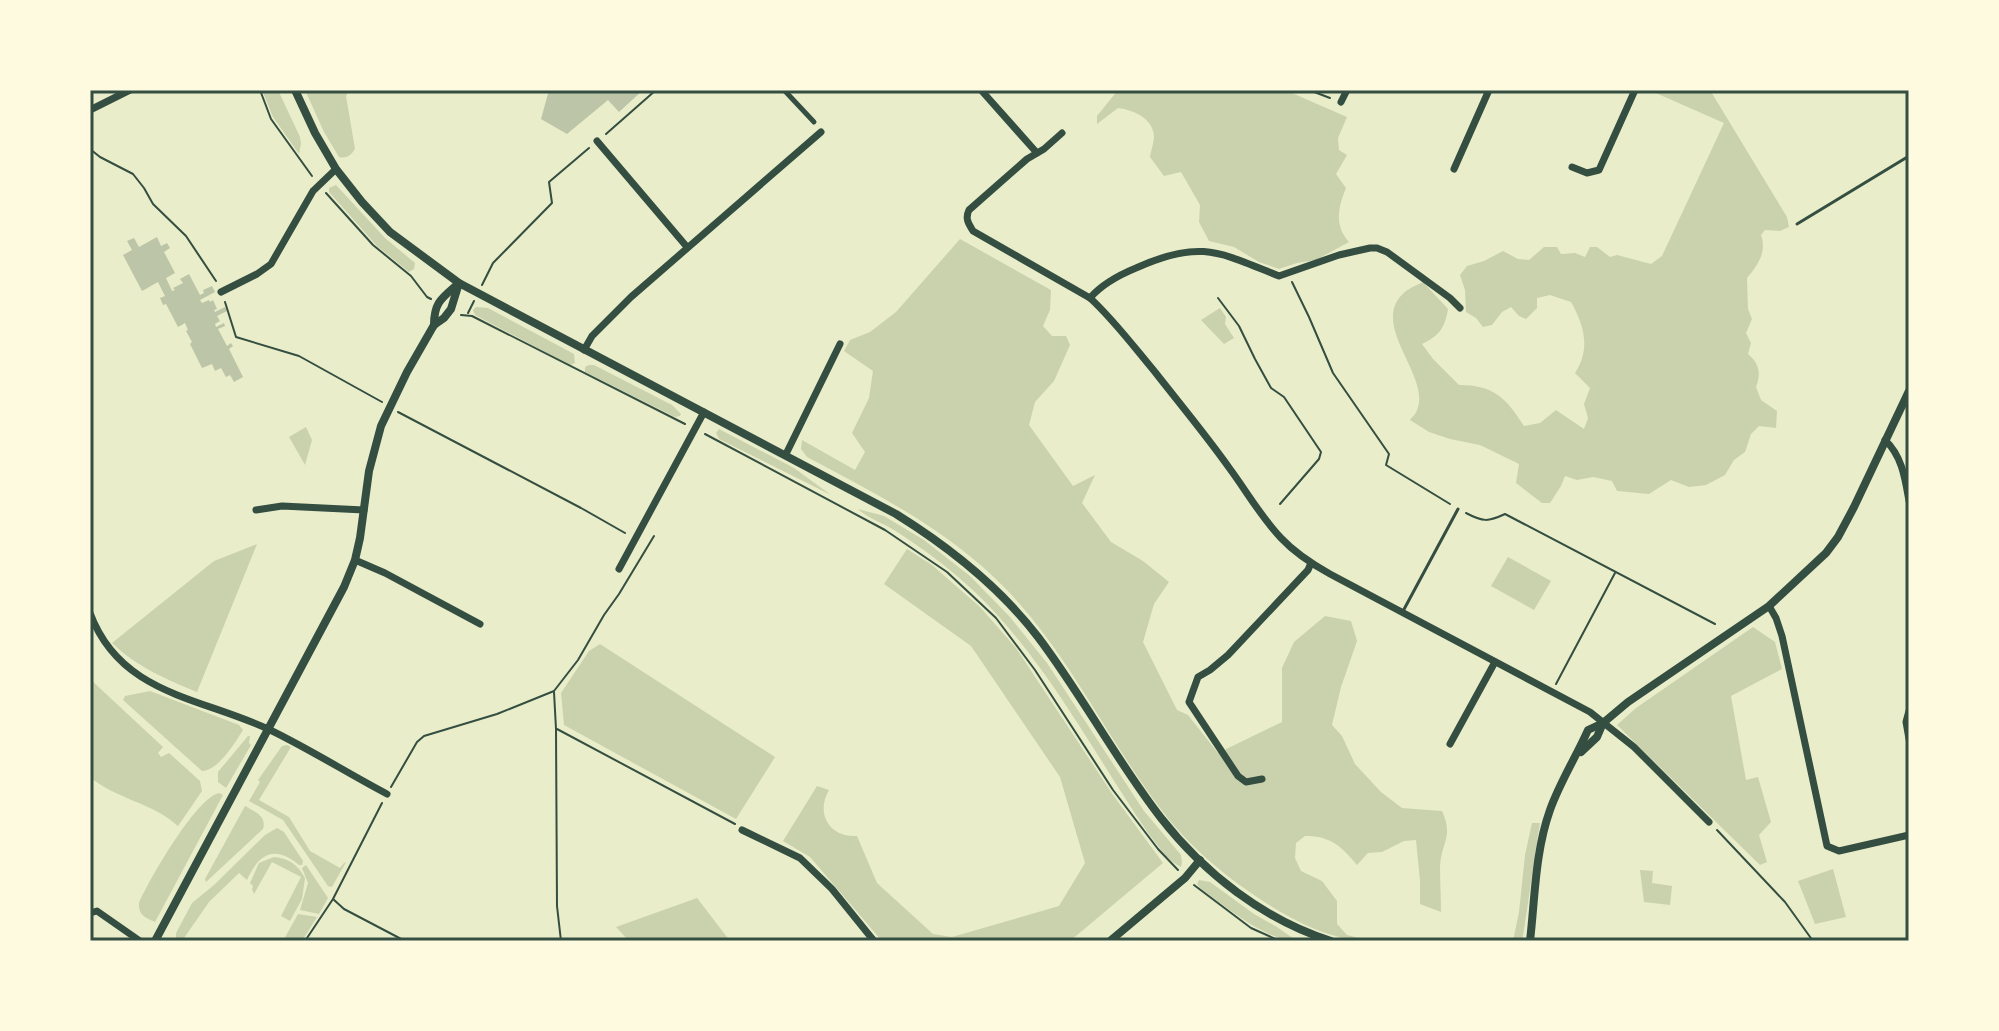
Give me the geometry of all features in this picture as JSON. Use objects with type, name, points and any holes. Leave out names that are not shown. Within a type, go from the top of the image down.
[{"type":"street","points":[[90,110],[130,90]]},
{"type":"street","points":[[295,90],[336,169],[362,202],[390,232],[459,283],[896,514],[926,533],[988,582],[1036,634],[1161,819],[1200,860],[1241,896],[1293,926],[1331,941]]},
{"type":"street","points":[[784,90],[814,122]]},
{"type":"street","points":[[981,90],[1037,153]]},
{"type":"street","points":[[1341,102],[1347,90]]},
{"type":"street","points":[[1454,169],[1489,90]]},
{"type":"street","points":[[1572,167],[1587,173],[1599,170],[1635,90]]},
{"type":"street","points":[[584,350],[592,336],[631,297],[821,132]]},
{"type":"street","points":[[1062,133],[969,210],[968,222],[973,231],[1090,298],[1137,349],[1282,540],[1311,563],[1582,707],[1634,747],[1709,822]]},
{"type":"street","points":[[597,141],[687,247]]},
{"type":"street","points":[[221,292],[271,264],[313,191],[336,169]]},
{"type":"street","points":[[1090,298],[1118,276],[1163,256],[1185,251],[1215,253],[1279,276],[1339,255],[1377,248],[1399,260],[1460,308]]},
{"type":"street","points":[[434,325],[438,301],[459,283]]},
{"type":"street","points":[[155,941],[344,587],[355,560],[369,471],[381,426],[434,325],[451,309],[459,283]]},
{"type":"street","points":[[786,454],[840,344]]},
{"type":"street","points":[[1530,941],[1546,821],[1566,772],[1577,755],[1597,737],[1603,723],[1628,702],[1769,606],[1826,553],[1854,507],[1909,391]]},
{"type":"street","points":[[619,569],[704,412]]},
{"type":"street","points":[[1885,440],[1899,458],[1909,501]]},
{"type":"street","points":[[256,510],[282,506],[364,510]]},
{"type":"street","points":[[355,560],[480,624]]},
{"type":"street","points":[[1262,779],[1246,782],[1238,776],[1189,702],[1198,677],[1228,655],[1308,570],[1311,563]]},
{"type":"street","points":[[1769,606],[1782,636],[1827,846],[1839,851],[1909,835]]},
{"type":"street","points":[[90,613],[106,646],[136,675],[153,685],[268,730],[387,794]]},
{"type":"street","points":[[1450,744],[1495,662]]},
{"type":"street","points":[[1909,711],[1906,722],[1909,739]]},
{"type":"street","points":[[742,830],[800,858],[832,889],[874,941]]},
{"type":"street","points":[[1110,941],[1185,878],[1200,860]]},
{"type":"street","points":[[90,913],[97,911],[140,941]]},
{"type":"lane","points":[[1797,224],[1909,156]]},
{"type":"lane","points":[[1402,613],[1458,509]]},
{"type":"path","points":[[260,90],[271,119],[318,185],[373,245],[411,276],[427,297],[438,301]]},
{"type":"path","points":[[467,315],[493,263],[552,203],[549,182],[656,90]]},
{"type":"path","points":[[1309,90],[1341,102]]},
{"type":"path","points":[[1288,275],[1333,373],[1389,454],[1386,465],[1477,519],[1488,521],[1505,514],[1715,624]]},
{"type":"path","points":[[1218,298],[1234,316],[1271,388],[1284,397],[1321,452],[1319,459],[1280,504]]},
{"type":"path","points":[[451,309],[461,315],[472,316],[695,429],[885,530],[947,572],[996,618],[1035,670],[1113,790],[1158,849],[1185,878],[1251,928],[1280,941]]},
{"type":"path","points":[[405,417],[625,533],[638,533]]},
{"type":"path","points":[[305,941],[333,899],[417,742],[424,736],[497,714],[554,691],[578,660],[654,536]]},
{"type":"path","points":[[1551,692],[1616,572]]},
{"type":"path","points":[[554,691],[557,906],[561,941]]},
{"type":"path","points":[[556,729],[729,820],[742,830]]},
{"type":"path","points":[[1709,822],[1785,902],[1813,941]]},
{"type":"path","points":[[333,899],[344,909],[405,941]]},
{"type":"green space","points":[[262,90],[278,90],[300,137],[299,154],[273,117]]},
{"type":"green space","points":[[305,90],[349,90],[346,96],[355,149],[348,156],[339,157]]},
{"type":"green space","points":[[1118,90],[1285,90],[1347,117],[1338,138],[1339,150],[1347,155],[1336,174],[1346,188],[1339,223],[1349,242],[1316,260],[1279,269],[1259,262],[1234,247],[1209,241],[1199,222],[1200,205],[1181,172],[1164,176],[1150,157],[1154,136],[1150,124],[1136,113],[1118,108],[1097,124],[1097,116]]},
{"type":"green space","points":[[1649,90],[1710,90],[1787,217],[1789,227],[1780,231],[1765,230],[1761,235],[1763,247],[1760,258],[1747,278],[1748,309],[1752,319],[1746,333],[1751,343],[1748,354],[1758,369],[1756,387],[1761,400],[1777,411],[1776,428],[1759,426],[1751,434],[1745,452],[1734,460],[1725,475],[1706,485],[1689,487],[1671,480],[1649,494],[1617,491],[1612,481],[1593,477],[1577,480],[1565,476],[1550,503],[1542,503],[1516,483],[1519,464],[1480,445],[1429,432],[1410,420],[1416,411],[1419,396],[1396,334],[1393,318],[1396,304],[1406,291],[1423,282],[1448,309],[1440,331],[1422,344],[1459,385],[1481,387],[1498,395],[1524,426],[1540,423],[1556,410],[1584,429],[1588,418],[1584,404],[1590,388],[1575,373],[1583,355],[1584,337],[1571,302],[1550,295],[1537,298],[1537,308],[1526,319],[1511,307],[1502,312],[1492,325],[1483,327],[1466,312],[1465,290],[1460,275],[1467,266],[1503,251],[1518,259],[1529,260],[1544,247],[1557,247],[1561,254],[1575,253],[1585,257],[1590,247],[1597,247],[1610,257],[1617,255],[1651,264],[1662,256],[1724,123]]},
{"type":"green space","points":[[336,185],[385,238],[415,263],[414,269],[409,272],[377,246],[329,192],[329,188]]},
{"type":"green space","points":[[960,239],[1051,290],[1050,310],[1043,326],[1052,336],[1066,336],[1070,345],[1054,381],[1035,402],[1029,425],[1073,486],[1095,475],[1082,503],[1111,542],[1143,561],[1169,582],[1154,604],[1143,642],[1177,710],[1188,715],[1218,753],[1282,722],[1282,668],[1294,642],[1325,616],[1351,621],[1357,641],[1332,725],[1342,736],[1355,764],[1381,792],[1402,808],[1442,811],[1447,834],[1440,867],[1441,912],[1420,904],[1416,840],[1404,841],[1382,852],[1368,853],[1357,865],[1329,840],[1305,836],[1296,843],[1295,858],[1301,871],[1322,881],[1337,901],[1337,924],[1347,935],[1370,941],[1332,935],[1308,926],[1241,886],[1210,862],[1169,820],[1068,668],[1008,591],[938,532],[887,500],[807,457],[801,449],[802,440],[855,470],[865,452],[852,433],[869,398],[873,371],[844,351],[850,340],[870,332],[896,312]]},
{"type":"green space","points":[[476,307],[488,308],[574,354],[575,363],[570,365],[475,315],[473,310]]},
{"type":"green space","points":[[1220,308],[1234,338],[1224,344],[1201,320]]},
{"type":"green space","points":[[589,365],[672,405],[680,416],[675,417],[585,372],[585,367]]},
{"type":"green space","points":[[306,427],[312,440],[305,465],[289,437]]},
{"type":"green space","points":[[719,429],[794,468],[831,495],[719,439],[716,433]]},
{"type":"green space","points":[[858,509],[884,516],[924,540],[970,576],[1010,617],[1047,663],[1144,811],[1181,855],[1181,867],[1167,857],[1148,833],[1047,678],[1002,620],[937,560]]},
{"type":"green space","points":[[257,544],[197,692],[142,666],[112,643],[214,561]]},
{"type":"green space","points":[[907,549],[932,565],[980,607],[1016,648],[1113,795],[1163,863],[1070,941],[882,941],[810,857],[783,841],[817,786],[829,790],[824,808],[828,823],[839,833],[857,836],[877,883],[933,934],[952,937],[1059,906],[1085,863],[1060,777],[971,646],[884,584]]},
{"type":"green space","points":[[1508,557],[1551,581],[1534,610],[1491,586]]},
{"type":"green space","points":[[1753,627],[1775,642],[1782,669],[1731,696],[1746,780],[1758,777],[1771,822],[1759,835],[1767,862],[1760,865],[1617,725],[1636,708]]},
{"type":"green space","points":[[600,644],[775,757],[736,819],[564,725],[561,693],[589,651]]},
{"type":"green space","points":[[90,679],[163,747],[158,753],[161,757],[169,753],[200,781],[202,791],[178,826],[90,777]]},
{"type":"green space","points":[[150,691],[239,725],[243,730],[220,761],[202,771],[123,700],[125,696]]},
{"type":"green space","points":[[248,736],[251,745],[226,788],[218,782],[218,772]]},
{"type":"green space","points":[[282,746],[291,747],[259,800],[289,817],[310,851],[340,868],[346,862],[332,887],[328,886],[283,820],[249,801],[260,782],[258,780]]},
{"type":"green space","points":[[219,793],[223,795],[155,922],[149,919],[141,913],[139,903],[152,877],[186,824],[209,798]]},
{"type":"green space","points":[[245,806],[262,818],[263,829],[206,882],[205,879]]},
{"type":"green space","points":[[1532,823],[1540,823],[1522,941],[1513,941],[1525,855]]},
{"type":"green space","points":[[277,828],[284,832],[303,861],[302,865],[282,855],[262,858],[247,880],[239,873],[209,902],[182,941],[176,941],[176,933],[192,903],[265,835]]},
{"type":"green space","points":[[274,857],[292,863],[305,878],[302,899],[290,921],[281,916],[301,877],[272,862],[254,894],[250,883],[259,863]]},
{"type":"green space","points":[[306,865],[328,898],[319,914],[300,910],[308,883],[302,868]]},
{"type":"green space","points":[[1833,869],[1846,917],[1815,924],[1798,881]]},
{"type":"green space","points":[[1640,870],[1653,871],[1652,883],[1672,886],[1670,905],[1644,902]]},
{"type":"green space","points":[[1199,880],[1210,882],[1297,941],[1272,935],[1246,921],[1200,888],[1197,884]]},
{"type":"green space","points":[[697,898],[730,941],[629,941],[616,927]]},
{"type":"green space","points":[[298,914],[317,917],[302,941],[283,941]]},
{"type":"building","points":[[549,90],[643,90],[619,112],[608,100],[567,134],[541,119]]},
{"type":"building","points":[[157,237],[161,246],[167,243],[170,248],[164,252],[175,273],[166,278],[172,291],[183,283],[180,279],[189,274],[200,295],[212,286],[215,292],[200,300],[202,303],[213,300],[217,309],[215,312],[225,307],[227,311],[217,316],[220,321],[215,324],[216,327],[224,323],[225,326],[218,329],[227,346],[231,343],[233,346],[229,349],[243,377],[234,382],[230,375],[226,377],[221,368],[215,371],[212,364],[202,368],[190,344],[192,342],[185,323],[178,327],[166,304],[163,305],[160,298],[165,296],[158,282],[142,291],[123,255],[132,250],[127,241],[134,238],[139,247]]}]
